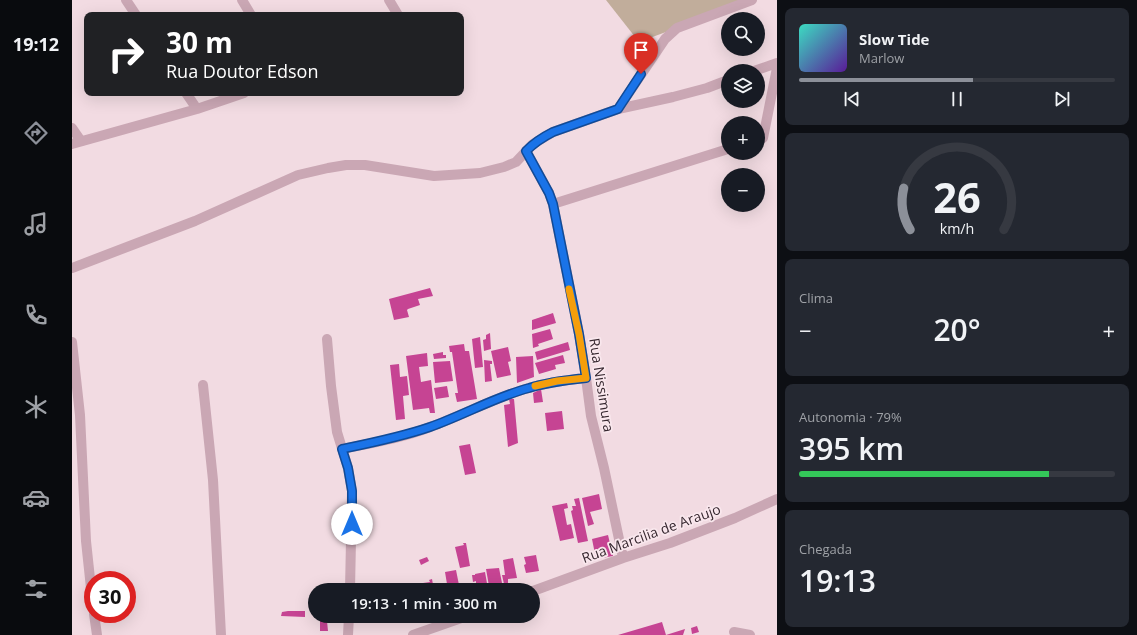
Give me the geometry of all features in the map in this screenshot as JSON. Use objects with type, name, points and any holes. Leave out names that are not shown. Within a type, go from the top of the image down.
[{"type":"street","points":[[126,0],[134,12]]},
{"type":"street","points":[[242,0],[249,12]]},
{"type":"street","points":[[389,0],[396,12]]},
{"type":"street","points":[[618,109],[665,39],[677,28],[752,0]]},
{"type":"street","points":[[765,67],[777,63]]},
{"type":"street","points":[[765,128],[777,68]]},
{"type":"street","points":[[72,268],[195,221],[298,175],[346,165],[365,165],[434,176],[480,173],[504,167],[516,162],[538,140],[553,132],[618,109],[673,97],[721,83]]},
{"type":"street","points":[[188,96],[197,109]]},
{"type":"street","points":[[72,128],[77,143],[197,109],[235,96]]},
{"type":"street","name":"Rua Nissimura","points":[[526,151],[549,193],[553,204],[579,334],[591,416],[604,468],[623,558]]},
{"type":"street","points":[[553,204],[721,151]]},
{"type":"street","points":[[327,339],[337,432],[348,468],[352,491],[350,583]]},
{"type":"street","points":[[72,342],[80,415],[86,541],[89,571]]},
{"type":"street","points":[[342,449],[390,439],[428,428],[458,417],[499,398],[528,388],[557,381],[586,378]]},
{"type":"street","points":[[204,385],[212,480],[221,635]]},
{"type":"street","name":"Rua Marcilia de Araujo","points":[[540,588],[623,558],[670,543],[735,518],[777,499]]},
{"type":"street","points":[[95,623],[97,635]]},
{"type":"street","points":[[348,635],[349,623]]},
{"type":"street","points":[[413,635],[447,623]]},
{"type":"street","points":[[734,632],[750,635]]},
{"type":"shaded area","points":[[606,0],[752,0],[639,42]]},
{"type":"building","points":[[430,288],[433,296],[418,299],[420,305],[407,310],[409,317],[394,320],[389,299]]},
{"type":"building","points":[[553,313],[556,323],[532,330],[532,320]]},
{"type":"building","points":[[550,329],[553,339],[538,344],[539,346],[533,348],[532,334]]},
{"type":"building","points":[[490,333],[491,349],[484,351],[483,340],[486,339],[486,335]]},
{"type":"building","points":[[480,337],[483,367],[475,368],[472,339]]},
{"type":"building","points":[[568,342],[570,350],[537,360],[535,352]]},
{"type":"building","points":[[464,344],[465,351],[469,351],[477,399],[457,402],[455,393],[458,393],[452,352],[450,352],[449,346]]},
{"type":"building","points":[[508,347],[511,361],[508,362],[511,375],[497,378],[491,351]]},
{"type":"building","points":[[443,352],[443,355],[446,355],[446,358],[434,359],[433,354]]},
{"type":"building","points":[[427,353],[428,366],[419,367],[421,382],[431,380],[435,413],[430,413],[429,408],[413,410],[406,356]]},
{"type":"building","points":[[563,355],[565,363],[555,365],[556,369],[539,374],[535,363]]},
{"type":"building","points":[[533,356],[534,377],[517,383],[516,357]]},
{"type":"building","points":[[484,360],[492,361],[492,364],[490,364],[492,381],[485,382]]},
{"type":"building","points":[[450,361],[453,381],[435,383],[433,362]]},
{"type":"building","points":[[399,364],[400,377],[407,376],[409,395],[403,396],[405,419],[396,420],[390,365]]},
{"type":"building","points":[[447,386],[449,397],[436,399],[434,388]]},
{"type":"building","points":[[541,389],[543,402],[534,403],[533,393]]},
{"type":"building","points":[[509,399],[514,399],[518,443],[508,447],[504,405],[510,404]]},
{"type":"building","points":[[562,411],[564,429],[547,431],[545,413]]},
{"type":"building","points":[[470,444],[476,473],[465,475],[459,446]]},
{"type":"building","points":[[599,494],[602,509],[590,512],[594,524],[588,526],[582,498]]},
{"type":"building","points":[[579,498],[588,541],[578,543],[571,511],[573,510],[572,506],[576,506],[574,499]]},
{"type":"building","points":[[567,503],[568,508],[564,509],[567,525],[571,524],[574,538],[560,541],[552,506]]},
{"type":"building","points":[[608,535],[613,556],[596,559],[592,539]]},
{"type":"building","points":[[463,543],[466,543],[470,566],[460,568],[455,547],[464,545]]},
{"type":"building","points":[[536,555],[539,571],[526,573],[524,557]]},
{"type":"building","points":[[427,557],[429,561],[421,565],[419,560]]},
{"type":"building","points":[[513,558],[517,578],[508,579],[508,583],[504,583],[502,575],[505,575],[503,560]]},
{"type":"building","points":[[499,568],[502,583],[488,583],[486,569]]},
{"type":"building","points":[[456,570],[459,583],[447,583],[445,572]]},
{"type":"building","points":[[485,572],[487,583],[476,583],[476,581],[473,582],[472,575]]},
{"type":"building","points":[[432,579],[433,583],[423,583],[430,582],[429,580]]},
{"type":"building","points":[[305,611],[305,617],[281,616],[282,612]]},
{"type":"building","points":[[662,622],[666,635],[618,635]]},
{"type":"building","points":[[320,623],[327,623],[328,631],[320,631]]},
{"type":"building","points":[[697,626],[699,632],[692,634],[691,628]]},
{"type":"building","points":[[685,629],[683,635],[666,635]]},
{"type":"slow traffic","points":[[535,386],[557,381],[586,378],[579,334],[569,289]]},
{"type":"route","points":[[352,524],[352,491],[348,468],[342,449],[390,439],[428,428],[458,417],[499,398],[528,388],[557,381],[586,378],[579,334],[553,204],[549,193],[526,151],[533,144],[553,132],[618,109],[641,74]]}]
